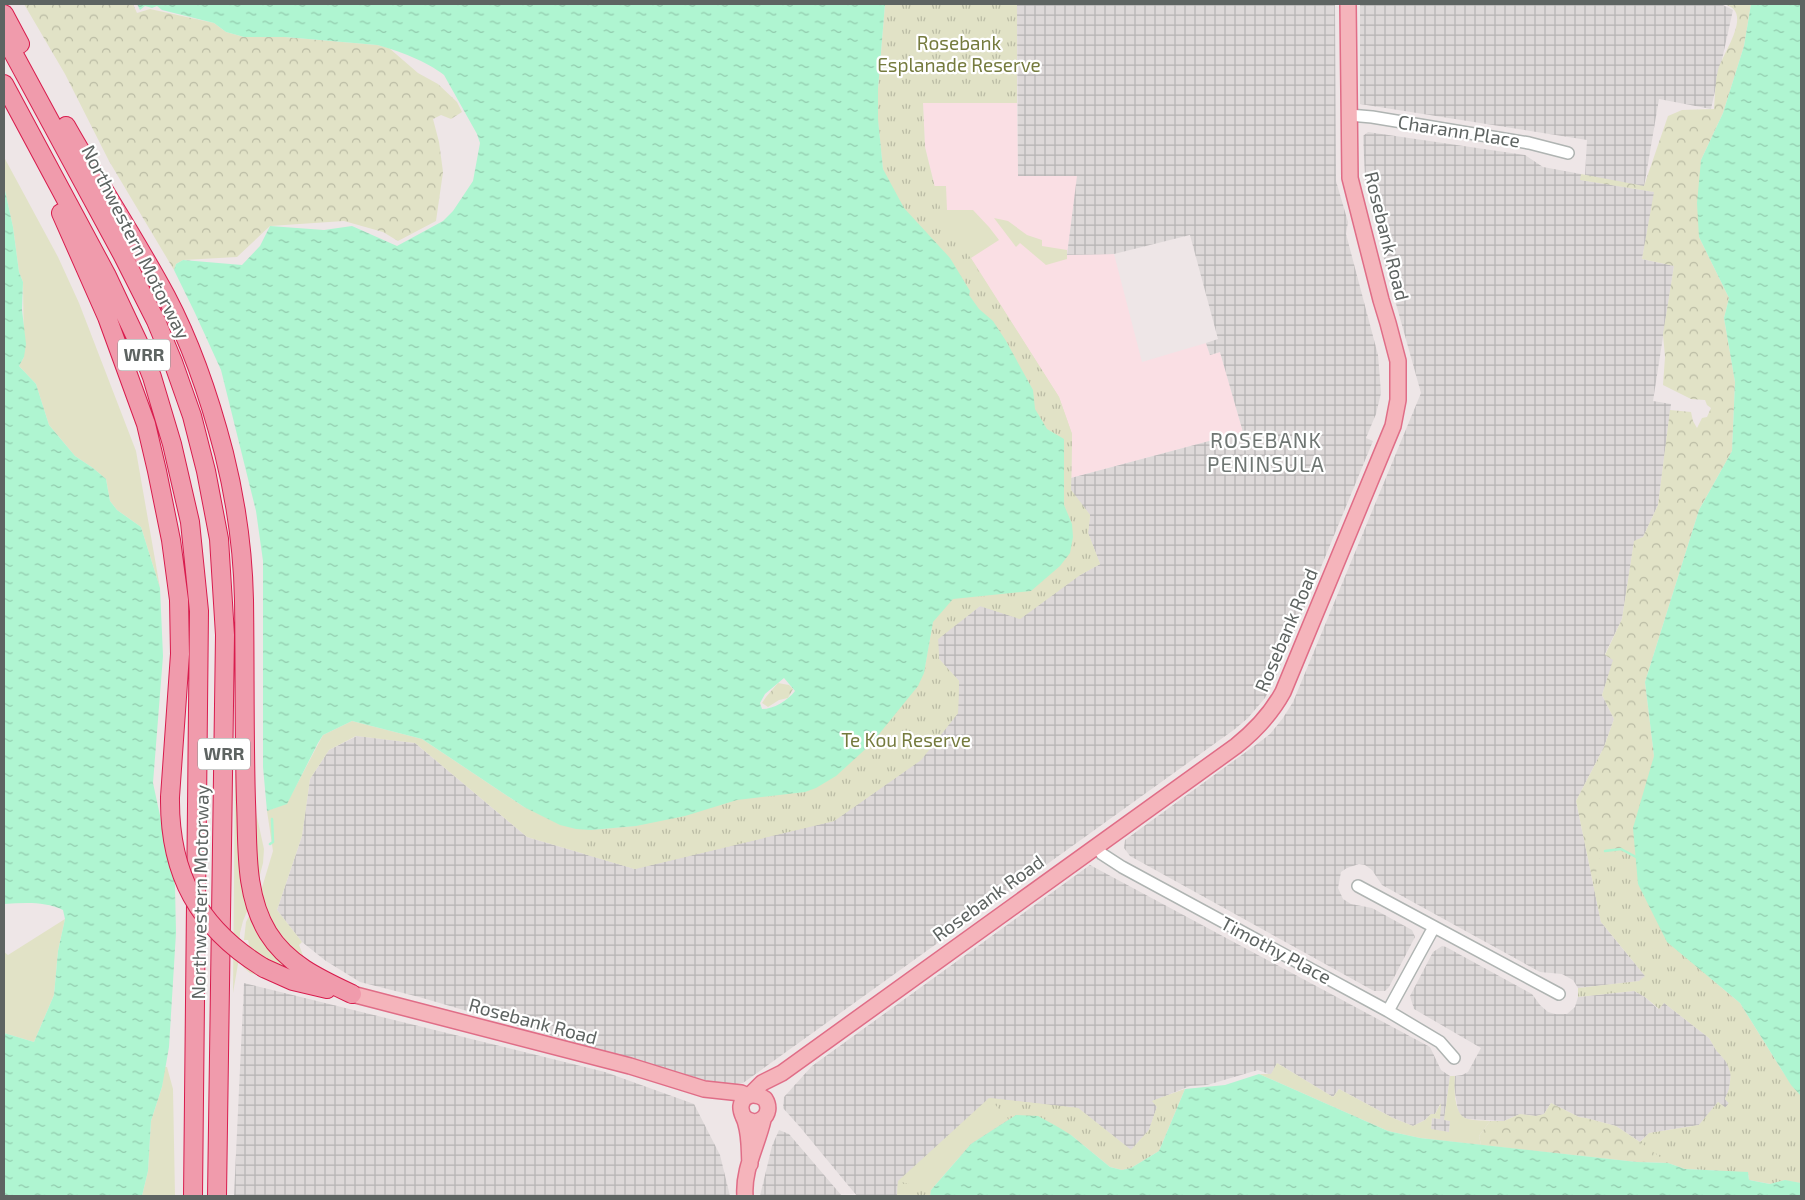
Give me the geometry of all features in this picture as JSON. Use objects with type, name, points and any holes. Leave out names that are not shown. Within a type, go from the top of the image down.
[{"type":"highway","points":[[4,14],[74,141],[167,298],[197,365],[225,456],[239,528],[244,597],[246,809],[250,885],[259,916],[279,948],[298,965],[352,994]]},
{"type":"highway","name":"Northwestern Motorway","points":[[4,36],[122,254],[156,321],[192,416],[206,471],[219,539],[225,635],[217,1196]]},
{"type":"highway","name":"Northwestern Motorway","points":[[4,84],[107,276],[140,346],[162,406],[182,482],[190,522],[199,611],[193,1196]]},
{"type":"highway","points":[[39,149],[56,203],[107,317],[146,424],[171,540],[179,600],[180,654],[170,797],[170,833],[175,857],[191,895],[208,921],[239,952],[264,968],[293,981],[352,994]]},
{"type":"main road","name":"Rosebank Road","points":[[352,994],[630,1066],[704,1089],[749,1095],[762,1083],[782,1073],[1236,746],[1252,732],[1270,714],[1283,692],[1393,426],[1398,400],[1398,361],[1380,300],[1352,189],[1349,165],[1348,4]]},
{"type":"main road","name":"Rosebank Road","points":[[765,1099],[782,1073]]},
{"type":"main road","name":"Rosebank Road","points":[[704,1089],[742,1114]]},
{"type":"main road","points":[[745,1196],[744,1183],[768,1109],[765,1099],[761,1096],[749,1095],[742,1101],[742,1114],[747,1128],[750,1164]]},
{"type":"main road","points":[[742,1114],[750,1121],[763,1120]]},
{"type":"street","name":"Charann Place","points":[[1349,115],[1372,117],[1529,143],[1568,154]]},
{"type":"street","name":"Timothy Place","points":[[1096,846],[1102,854],[1122,867],[1388,1011],[1440,1042],[1454,1058]]},
{"type":"street","points":[[1358,886],[1559,994]]},
{"type":"street","points":[[1388,1011],[1434,927]]},
{"type":"shaded area","points":[[1017,4],[1335,4],[1336,181],[1348,222],[1346,234],[1378,355],[1381,393],[1376,414],[1366,438],[1373,441],[1274,681],[1265,698],[1248,718],[1235,729],[743,1083],[725,1086],[419,997],[360,982],[326,961],[302,942],[277,910],[302,836],[310,779],[329,750],[357,736],[415,743],[527,837],[635,869],[959,681],[939,659],[937,639],[980,606],[1080,575],[1100,564],[1088,533],[1090,515],[1070,490],[1071,478],[1243,432],[1220,352],[1210,355],[1206,343],[1218,339],[1190,235],[1114,254],[1067,255],[1077,176],[1018,176]]},
{"type":"shaded area","points":[[1360,4],[1721,4],[1733,10],[1711,109],[1659,99],[1644,187],[1585,176],[1587,140],[1360,104]]},
{"type":"shaded area","points":[[923,103],[1017,103],[1018,176],[1078,176],[1067,255],[1114,254],[1142,362],[1206,343],[1210,355],[1220,352],[1243,432],[1071,478],[1072,434],[941,212],[925,147]]},
{"type":"shaded area","points":[[1368,132],[1525,155],[1543,167],[1581,174],[1581,180],[1655,192],[1642,259],[1674,266],[1653,401],[1671,404],[1658,505],[1643,537],[1634,542],[1622,619],[1605,654],[1614,659],[1602,695],[1614,719],[1604,747],[1576,801],[1601,922],[1645,976],[1640,981],[1578,988],[1573,980],[1562,974],[1540,972],[1382,885],[1372,870],[1365,865],[1359,864],[1341,872],[1338,888],[1343,899],[1351,904],[1372,908],[1412,930],[1415,937],[1389,987],[1385,991],[1374,991],[1130,856],[1124,848],[1125,840],[1261,741],[1270,734],[1283,718],[1293,702],[1421,393],[1386,268],[1365,178],[1363,136]]},
{"type":"shaded area","points":[[1090,865],[1430,1047],[1441,1070],[1450,1076],[1444,1120],[1450,1121],[1449,1132],[1431,1130],[1432,1118],[1440,1119],[1440,1104],[1435,1114],[1431,1114],[1425,1120],[1413,1126],[1393,1118],[1339,1089],[1333,1097],[1277,1063],[1271,1075],[1258,1070],[1207,1085],[1190,1086],[1153,1101],[1157,1107],[1149,1130],[1131,1150],[1078,1108],[898,1181],[897,1196],[857,1196],[783,1108],[784,1097],[812,1066]]},
{"type":"shaded area","points":[[1442,946],[1532,994],[1548,1012],[1555,1014],[1567,1014],[1575,1007],[1578,997],[1634,991],[1645,997],[1658,1009],[1663,1002],[1709,1038],[1716,1050],[1727,1062],[1731,1074],[1729,1090],[1725,1099],[1730,1103],[1725,1108],[1718,1102],[1699,1125],[1649,1133],[1640,1142],[1616,1126],[1579,1117],[1551,1103],[1544,1114],[1536,1116],[1520,1114],[1504,1121],[1467,1119],[1461,1116],[1458,1111],[1454,1086],[1455,1076],[1468,1072],[1481,1048],[1414,1009],[1410,996],[1433,952]]},
{"type":"shaded area","points":[[244,983],[605,1072],[694,1104],[720,1155],[730,1196],[234,1196]]},
{"type":"shaded area","points":[[779,1130],[789,1134],[842,1196],[760,1196],[772,1146]]},
{"type":"green space","points":[[24,4],[133,4],[137,13],[150,9],[214,23],[226,32],[244,37],[285,37],[377,45],[389,48],[418,73],[438,84],[457,102],[462,112],[451,119],[441,115],[433,119],[439,142],[443,172],[436,221],[398,241],[383,232],[344,221],[270,226],[237,257],[183,260],[176,264],[174,270],[109,161],[65,74]]},
{"type":"green space","name":"Rosebank Esplanade Reserve","points":[[885,4],[1017,4],[1017,103],[923,103],[925,147],[941,212],[1059,397],[1072,434],[1071,490],[1090,515],[1088,533],[1100,564],[1080,575],[1020,619],[980,606],[938,639],[939,659],[959,681],[958,713],[921,760],[834,821],[635,869],[584,854],[591,830],[636,826],[685,816],[737,800],[805,792],[817,788],[836,776],[871,744],[918,686],[924,673],[933,622],[953,599],[1031,591],[1060,566],[1070,553],[1073,537],[1072,524],[1064,505],[1064,439],[1047,429],[1035,409],[1033,390],[1006,341],[993,321],[979,309],[950,258],[904,208],[883,169],[878,119],[878,89]]},
{"type":"green space","points":[[1722,4],[1751,4],[1744,46],[1723,113],[1701,160],[1699,237],[1729,298],[1724,318],[1735,382],[1732,451],[1699,510],[1645,682],[1654,756],[1638,884],[1801,1096],[1601,922],[1576,801],[1604,747],[1614,719],[1602,695],[1613,660],[1605,655],[1622,619],[1634,541],[1643,537],[1658,505],[1670,410],[1691,412],[1697,428],[1702,418],[1707,417],[1711,408],[1705,400],[1691,399],[1663,385],[1665,357],[1663,334],[1674,266],[1642,259],[1654,192],[1580,180],[1581,174],[1644,186],[1668,116],[1682,110],[1714,109],[1718,70],[1735,32],[1737,22],[1736,14],[1732,8]]},
{"type":"green space","name":"Te Kou Reserve","points":[[878,89],[924,189],[946,186],[947,210],[973,210],[999,240],[971,258],[1059,397],[1072,434],[1071,490],[1090,515],[1088,533],[1100,564],[1080,575],[1020,619],[980,606],[938,639],[939,659],[959,681],[958,713],[921,760],[834,821],[635,869],[527,837],[415,743],[356,736],[329,750],[310,779],[302,836],[277,910],[302,942],[299,945],[304,958],[290,985],[250,973],[244,968],[242,963],[251,954],[248,940],[244,940],[246,922],[260,894],[273,851],[267,811],[287,803],[323,735],[352,721],[422,739],[524,807],[591,830],[636,826],[924,673],[933,622],[878,119]]},
{"type":"green space","points":[[4,157],[58,257],[79,303],[136,451],[160,588],[141,527],[117,510],[110,501],[106,479],[75,456],[49,425],[36,384],[19,366],[24,357],[23,282],[19,272],[13,227],[4,186]]},
{"type":"green space","points":[[994,218],[1008,221],[1027,235],[1042,240],[1042,246],[1067,250],[1067,259],[1046,265],[1020,243],[1016,247]]},
{"type":"green space","points":[[778,683],[789,685],[793,689],[788,698],[779,700],[768,707],[762,703]]},
{"type":"green space","points":[[251,772],[255,808],[264,849],[263,863],[256,890],[240,933],[239,958],[233,993],[235,774]]},
{"type":"green space","points":[[1635,851],[1638,884],[1667,942],[1740,1003],[1791,1085],[1801,1096],[1801,1183],[1785,1180],[1771,1184],[1749,1180],[1748,1172],[1685,1169],[1668,1163],[1640,1142],[1649,1133],[1699,1125],[1718,1102],[1726,1108],[1729,1103],[1725,1099],[1729,1090],[1731,1074],[1727,1062],[1716,1050],[1709,1038],[1664,1003],[1659,1009],[1645,997],[1634,991],[1578,997],[1578,988],[1639,981],[1645,976],[1601,922],[1593,883],[1600,858]]},
{"type":"green space","points":[[65,919],[58,951],[54,995],[34,1042],[4,1033],[4,952],[8,955]]},
{"type":"green space","points":[[1716,1050],[1733,1057],[1801,1183],[1668,1163],[1637,1162],[1481,1145],[1479,1136],[1490,1121],[1504,1121],[1520,1114],[1536,1116],[1544,1114],[1551,1103],[1579,1117],[1616,1126],[1640,1142],[1699,1125],[1718,1102],[1725,1108],[1729,1103],[1725,1099],[1731,1078],[1729,1067]]},
{"type":"green space","points":[[1277,1063],[1333,1097],[1339,1089],[1393,1118],[1413,1126],[1425,1120],[1431,1114],[1435,1114],[1441,1103],[1440,1119],[1432,1118],[1431,1129],[1449,1132],[1450,1121],[1444,1120],[1450,1076],[1455,1076],[1456,1099],[1461,1115],[1471,1120],[1490,1121],[1479,1136],[1481,1145],[1420,1138],[1388,1131],[1259,1074],[1271,1074]]},
{"type":"green space","points":[[164,1067],[167,1067],[173,1089],[175,1196],[142,1196],[148,1171],[151,1121],[162,1087]]},
{"type":"green space","points":[[1185,1089],[1131,1168],[1071,1135],[1016,1115],[971,1144],[931,1190],[930,1196],[897,1196],[898,1181],[989,1098],[1078,1108],[1131,1150],[1149,1130],[1157,1107],[1152,1101]]},
{"type":"green space","points":[[1185,1089],[1159,1151],[1131,1168],[1122,1170],[1110,1167],[1071,1135],[1038,1116],[1016,1115],[1009,1120],[989,1098],[1078,1108],[1131,1150],[1149,1130],[1157,1107],[1152,1101]]},
{"type":"green space","points":[[898,1181],[931,1190],[930,1196],[897,1196]]},
{"type":"water","points":[[137,4],[885,4],[878,89],[878,119],[883,169],[904,208],[950,258],[970,291],[969,295],[979,309],[993,321],[1006,341],[1033,390],[1035,409],[1047,429],[1064,439],[1064,505],[1072,524],[1073,537],[1070,553],[1060,566],[1031,591],[953,599],[933,622],[924,673],[918,686],[871,744],[836,776],[805,792],[737,800],[685,816],[636,826],[591,830],[576,829],[560,825],[524,807],[422,739],[352,721],[323,735],[287,804],[267,811],[263,767],[263,561],[256,511],[221,370],[174,270],[176,264],[183,260],[242,265],[260,246],[270,226],[324,230],[352,226],[397,246],[443,221],[453,211],[473,181],[480,143],[477,134],[444,75],[403,53],[377,45],[285,37],[244,37],[226,32],[214,23],[162,10],[157,6],[152,8],[145,6],[140,10]],"holes":[[[784,678],[795,691],[780,704],[762,709],[760,703],[765,694]]]},
{"type":"water","points":[[1751,4],[1801,4],[1801,1096],[1791,1085],[1740,1003],[1667,942],[1638,884],[1633,828],[1654,756],[1645,682],[1699,510],[1732,451],[1735,382],[1724,318],[1729,298],[1699,237],[1697,203],[1701,160],[1723,113],[1744,46]]},
{"type":"water","points":[[4,186],[13,227],[19,272],[23,282],[22,310],[26,344],[24,357],[19,366],[36,384],[49,425],[75,456],[106,479],[110,501],[117,510],[141,527],[160,588],[163,656],[153,783],[175,885],[176,933],[169,1047],[162,1087],[151,1121],[148,1171],[142,1196],[4,1196],[4,1033],[34,1042],[54,995],[58,951],[65,919],[63,910],[49,905],[34,903],[4,904]]},
{"type":"water","points":[[1259,1074],[1388,1131],[1420,1138],[1637,1162],[1668,1163],[1685,1169],[1748,1172],[1749,1180],[1770,1184],[1785,1180],[1801,1183],[1801,1196],[930,1196],[931,1190],[971,1144],[1016,1115],[1038,1116],[1071,1135],[1110,1167],[1122,1170],[1131,1168],[1159,1151],[1185,1089],[1225,1085]]},
{"type":"waterway","points":[[270,844],[273,842],[272,819]]},
{"type":"waterway","points":[[1605,851],[1621,849],[1636,857]]},
{"type":"district","name":"ROSEBANK PENINSULA","points":[[1266,453]]}]
